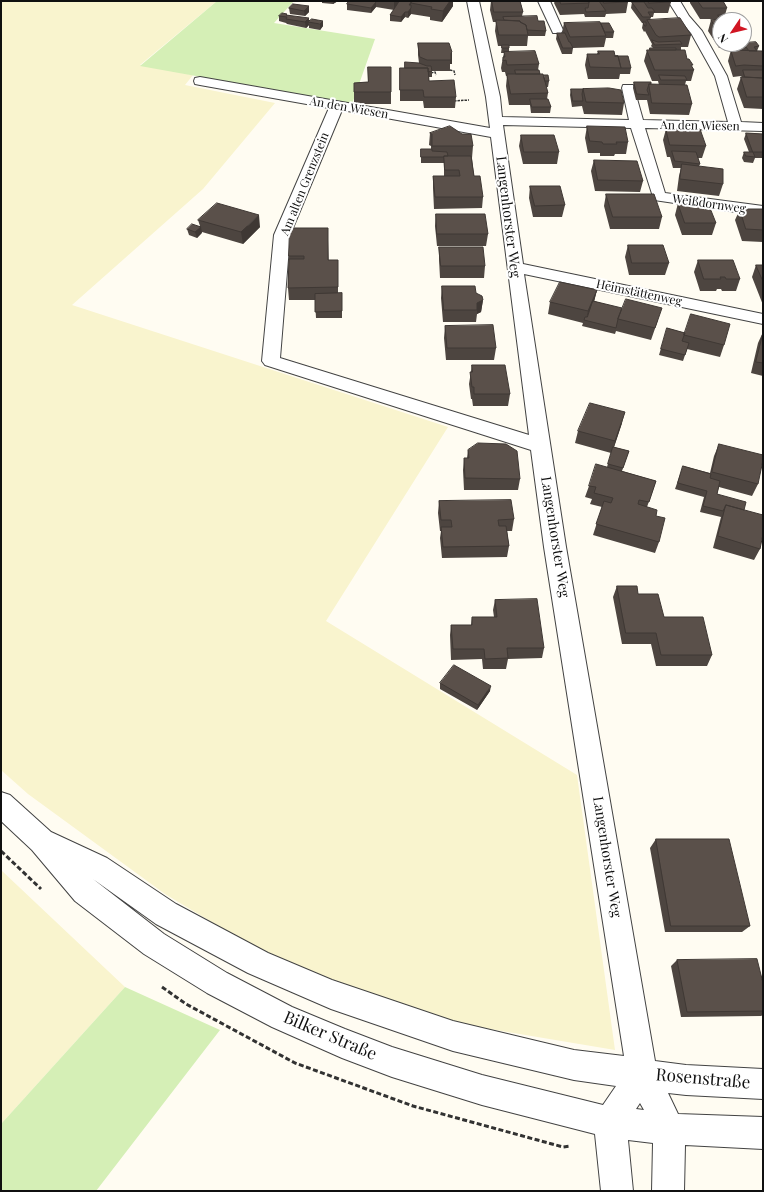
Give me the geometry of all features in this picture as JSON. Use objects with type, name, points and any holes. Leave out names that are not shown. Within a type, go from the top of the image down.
[{"type":"street","name":"Langenhorster Weg","points":[[473,1],[493,97],[515,267],[556,547],[642,1073],[669,1129]]},
{"type":"street","points":[[544,1],[556,30]]},
{"type":"street","points":[[674,1],[684,18],[696,31],[721,76],[736,127]]},
{"type":"street","name":"An den Wiesen","points":[[200,81],[337,106],[497,127],[637,125],[763,127]]},
{"type":"street","points":[[628,88],[637,125]]},
{"type":"street","name":"Am alten Grenzstein","points":[[337,106],[282,234],[271,361],[541,446]]},
{"type":"street","name":"Weißdornweg","points":[[637,125],[659,197],[763,211]]},
{"type":"street","name":"Heimstättenweg","points":[[515,267],[763,319]]},
{"type":"street","name":"Bilker Straße","points":[[1,804],[41,841],[85,891],[154,944],[217,983],[282,1017],[342,1043],[392,1062],[482,1090],[610,1122],[669,1129]]},
{"type":"street","name":"Bilker Straße","points":[[41,841],[98,868],[166,914],[258,963],[331,994],[453,1036],[574,1065],[642,1073]]},
{"type":"street","points":[[617,1191],[610,1122],[642,1073]]},
{"type":"street","name":"Rosenstraße","points":[[642,1073],[686,1080],[763,1084]]},
{"type":"street","points":[[668,1191],[669,1129],[763,1133]]},
{"type":"path","points":[[450,70],[454,71],[455,74]]},
{"type":"path","points":[[431,73],[435,72],[436,75]]},
{"type":"shaded area","points":[[1,1],[217,1],[140,65],[193,75],[185,85],[275,103],[203,189],[72,305],[448,427],[326,621],[577,775],[615,1050],[454,1023],[290,969],[165,894],[28,794],[1,770]]},
{"type":"shaded area","points":[[1,870],[125,987],[1,1124]]},
{"type":"green space","points":[[217,1],[294,1],[274,23],[375,39],[352,104],[140,66]]},
{"type":"green space","points":[[125,987],[220,1030],[96,1191],[1,1191],[1,1124]]},
{"type":"building","points":[[349,1],[376,2],[371,8],[347,4]]},
{"type":"building","points":[[400,1],[412,1],[409,5],[411,5],[411,8],[401,17],[390,15],[398,3]]},
{"type":"building","points":[[413,1],[450,1],[443,11],[431,9],[432,7],[411,3]]},
{"type":"building","points":[[492,1],[520,1],[523,12],[494,12]]},
{"type":"building","points":[[560,1],[588,1],[589,3],[561,4]]},
{"type":"building","points":[[599,1],[606,11],[586,12],[585,8],[588,8],[589,2]]},
{"type":"building","points":[[603,1],[627,1],[628,2],[604,3]]},
{"type":"building","points":[[648,1],[670,1],[671,2],[649,3]]},
{"type":"building","points":[[698,1],[723,1],[727,8],[703,8]]},
{"type":"building","points":[[632,2],[644,2],[648,8],[652,8],[655,12],[648,12],[651,17],[643,17]]},
{"type":"building","points":[[293,4],[309,6],[304,11],[289,8]]},
{"type":"building","points":[[282,13],[287,14],[286,15],[309,18],[305,22],[286,19],[287,17],[279,16]]},
{"type":"building","points":[[537,16],[538,21],[544,21],[546,31],[527,30],[526,25],[520,21],[504,20],[503,17]]},
{"type":"building","points":[[680,18],[691,35],[659,37],[656,35],[647,20]]},
{"type":"building","points":[[312,19],[323,21],[320,24],[308,22]]},
{"type":"building","points":[[496,20],[520,21],[526,25],[528,35],[499,35]]},
{"type":"building","points":[[600,22],[606,36],[570,37],[564,23]]},
{"type":"building","points":[[601,23],[609,23],[614,32],[605,32]]},
{"type":"building","points":[[557,33],[565,33],[573,48],[563,48]]},
{"type":"building","points":[[652,40],[658,42],[680,41],[682,44],[655,45]]},
{"type":"building","points":[[752,42],[756,42],[759,46],[754,47],[757,51],[752,51]]},
{"type":"building","points":[[418,43],[449,43],[452,52],[451,60],[427,60],[420,57]]},
{"type":"building","points":[[502,45],[509,45],[509,48],[502,48]]},
{"type":"building","points":[[650,48],[676,48],[676,50],[650,50]]},
{"type":"building","points":[[647,50],[685,50],[687,59],[689,59],[693,65],[691,65],[694,70],[655,70]]},
{"type":"building","points":[[535,51],[539,64],[507,65],[506,60],[503,61],[503,57],[505,57],[504,52]]},
{"type":"building","points":[[598,51],[614,51],[615,56],[618,56],[621,68],[590,67],[587,54],[599,54]]},
{"type":"building","points":[[762,51],[763,66],[736,66],[732,52]]},
{"type":"building","points":[[618,56],[628,56],[631,68],[621,68]]},
{"type":"building","points":[[405,62],[431,66],[432,71],[428,72],[428,68],[405,68]]},
{"type":"building","points":[[368,67],[391,67],[391,92],[354,92],[354,83],[368,82]]},
{"type":"building","points":[[400,68],[428,68],[429,81],[454,80],[456,97],[424,97],[423,90],[400,90]]},
{"type":"building","points":[[515,70],[539,70],[540,74],[516,74]]},
{"type":"building","points":[[743,70],[763,70],[763,78],[745,77]]},
{"type":"building","points":[[507,74],[543,74],[548,93],[511,94]]},
{"type":"building","points":[[544,75],[548,75],[549,81],[545,81]]},
{"type":"building","points":[[659,75],[685,76],[687,80],[661,80]]},
{"type":"building","points":[[741,77],[763,78],[763,97],[747,97]]},
{"type":"building","points":[[634,82],[651,82],[647,90],[649,95],[637,94]]},
{"type":"building","points":[[649,84],[687,85],[692,104],[652,103]]},
{"type":"building","points":[[609,88],[621,90],[624,103],[586,102],[583,89]]},
{"type":"building","points":[[571,89],[583,89],[583,101],[573,101]]},
{"type":"building","points":[[530,99],[548,99],[551,107],[532,107]]},
{"type":"building","points":[[450,126],[462,134],[471,134],[473,146],[432,146],[432,134],[430,133]]},
{"type":"building","points":[[587,126],[625,127],[628,142],[603,144],[602,142],[590,141]]},
{"type":"building","points":[[666,129],[700,129],[706,146],[670,145]]},
{"type":"building","points":[[746,133],[763,134],[763,152],[753,152]]},
{"type":"building","points":[[521,135],[554,135],[559,152],[524,152]]},
{"type":"building","points":[[421,149],[432,149],[432,151],[447,152],[448,156],[421,157]]},
{"type":"building","points":[[672,151],[696,152],[700,164],[675,161]]},
{"type":"building","points":[[744,152],[753,152],[755,157],[746,156]]},
{"type":"building","points":[[444,156],[471,156],[474,176],[480,176],[483,197],[435,197],[433,176],[460,176],[459,170],[445,170]]},
{"type":"building","points":[[594,160],[637,161],[643,181],[598,180]]},
{"type":"building","points":[[682,164],[723,169],[723,184],[680,179]]},
{"type":"building","points":[[530,186],[560,186],[565,205],[535,206]]},
{"type":"building","points":[[606,194],[654,194],[662,217],[613,217]]},
{"type":"building","points":[[217,203],[259,215],[241,232],[198,220]]},
{"type":"building","points":[[678,203],[708,203],[716,223],[685,223]]},
{"type":"building","points":[[740,209],[763,209],[763,230],[746,229]]},
{"type":"building","points":[[436,214],[485,214],[488,234],[437,234]]},
{"type":"building","points":[[192,224],[201,227],[195,232],[187,229]]},
{"type":"building","points":[[290,228],[328,228],[328,260],[338,260],[338,287],[288,288],[289,259],[304,259],[304,256],[289,256]]},
{"type":"building","points":[[628,245],[663,245],[669,263],[632,263]]},
{"type":"building","points":[[439,247],[483,247],[485,266],[441,266]]},
{"type":"building","points":[[698,260],[733,260],[740,279],[726,279],[725,277],[720,277],[721,279],[704,279]]},
{"type":"building","points":[[756,265],[763,265],[763,281]]},
{"type":"building","points":[[560,282],[597,290],[588,311],[550,302]]},
{"type":"building","points":[[442,286],[475,286],[476,293],[482,296],[483,300],[477,303],[477,310],[444,310]]},
{"type":"building","points":[[342,293],[342,311],[315,312],[315,294]]},
{"type":"building","points":[[626,299],[662,308],[655,328],[618,319]]},
{"type":"building","points":[[593,301],[622,308],[616,328],[584,320],[585,317],[587,317]]},
{"type":"building","points":[[691,314],[730,324],[724,345],[684,335]]},
{"type":"building","points":[[493,325],[496,348],[447,348],[445,326]]},
{"type":"building","points":[[667,328],[685,333],[682,341],[689,343],[685,355],[661,349]]},
{"type":"building","points":[[763,333],[763,363],[756,362]]},
{"type":"building","points":[[472,365],[505,365],[510,394],[474,394],[474,387],[472,387],[470,372],[472,372]]},
{"type":"building","points":[[590,403],[625,412],[615,441],[578,431]]},
{"type":"building","points":[[478,443],[506,444],[517,451],[520,479],[465,478],[464,458],[469,458],[468,450]]},
{"type":"building","points":[[719,444],[763,455],[758,484],[712,472]]},
{"type":"building","points":[[613,447],[629,451],[623,468],[608,464]]},
{"type":"building","points":[[596,464],[656,481],[649,502],[639,500],[638,504],[657,510],[656,516],[665,518],[659,542],[596,524],[604,501],[611,503],[613,498],[594,493],[596,487],[589,486]]},
{"type":"building","points":[[683,466],[711,474],[710,478],[720,481],[717,494],[746,502],[744,510],[726,505],[723,511],[703,506],[707,491],[678,483]]},
{"type":"building","points":[[511,500],[514,519],[498,520],[499,526],[506,526],[509,546],[443,547],[441,527],[452,527],[451,520],[441,520],[439,501]]},
{"type":"building","points":[[726,505],[763,515],[763,534],[760,549],[718,536]]},
{"type":"building","points":[[617,586],[637,586],[638,594],[658,594],[664,617],[703,617],[712,655],[661,655],[656,633],[626,633]]},
{"type":"building","points":[[537,599],[544,648],[507,648],[508,658],[485,659],[484,649],[453,649],[451,625],[472,625],[472,617],[497,617],[495,600]]},
{"type":"building","points":[[454,665],[491,686],[478,705],[440,683]]},
{"type":"building","points":[[656,839],[729,839],[750,926],[671,926]]},
{"type":"building","points":[[757,959],[763,983],[763,1011],[687,1012],[677,960]]}]
